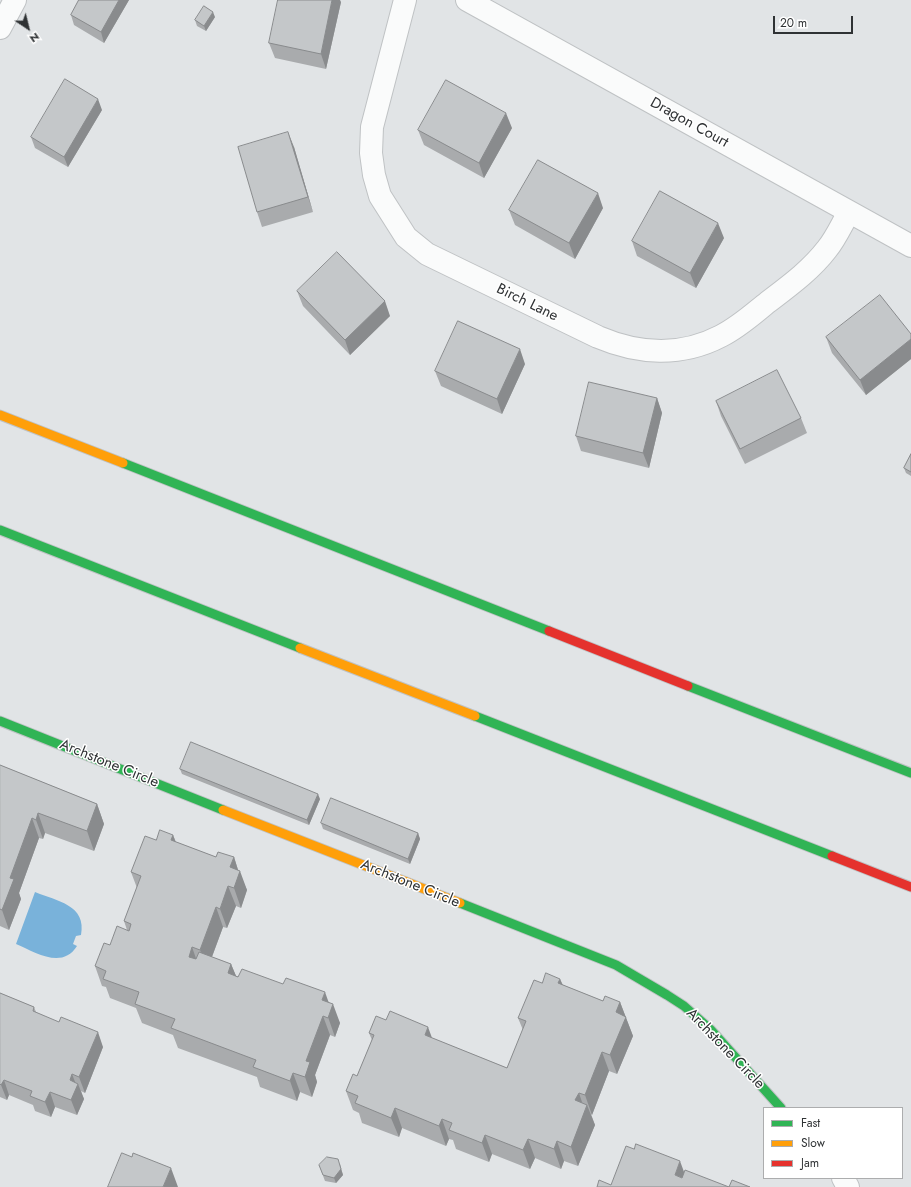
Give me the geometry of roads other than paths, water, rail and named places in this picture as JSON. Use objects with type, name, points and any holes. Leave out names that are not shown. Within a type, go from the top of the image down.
[{"type":"main road","points":[[0,415],[911,773]]},
{"type":"main road","points":[[0,530],[911,887]]},
{"type":"main road","name":"Archstone Circle","points":[[0,721],[616,965],[666,993],[703,1022],[780,1107]]},
{"type":"street","points":[[0,28],[15,0]]},
{"type":"street","name":"Birch Lane","points":[[405,0],[372,127],[371,153],[374,175],[380,196],[406,237],[427,254],[598,337],[618,346],[660,352],[681,350],[722,336],[740,325],[810,268],[828,248],[849,212]]},
{"type":"street","name":"Dragon Court","points":[[467,0],[911,246]]},
{"type":"water","points":[[35,892],[61,902],[75,911],[79,917],[82,925],[81,935],[76,936],[73,944],[77,946],[71,953],[64,957],[48,957],[16,944]]}]
